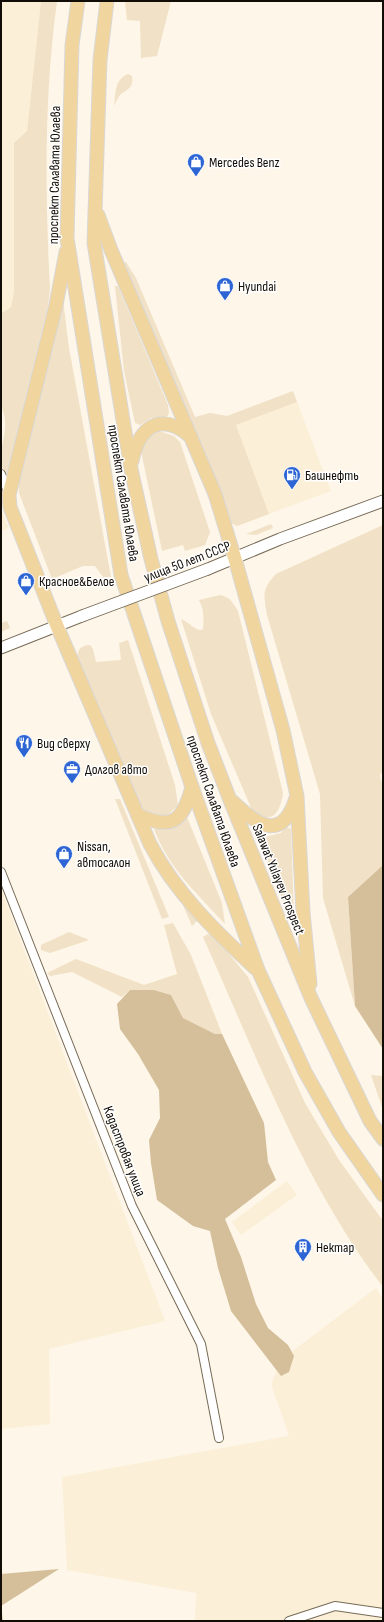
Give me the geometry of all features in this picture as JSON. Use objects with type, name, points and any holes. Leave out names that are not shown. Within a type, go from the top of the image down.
[{"type":"main road","name":"проспект Салавата Юлаева","points":[[78,1],[72,45],[68,238],[121,575],[192,787],[258,970]]},
{"type":"main road","name":"проспект Салавата Юлаева","points":[[107,1],[100,60],[94,243],[100,284],[131,469],[151,559],[168,621],[208,743],[230,800]]},
{"type":"main road","points":[[95,207],[110,250],[215,494],[235,559],[283,730],[297,796],[303,912],[311,998]]},
{"type":"main road","points":[[68,238],[55,313],[9,495],[10,507],[57,626],[138,815],[163,868],[222,937],[258,970],[305,1072],[339,1132],[383,1196]]},
{"type":"main road","points":[[131,469],[138,441],[142,434],[152,426],[166,423],[173,425],[190,436]]},
{"type":"main road","name":"улица 50 лет СССР","points":[[1,648],[235,559],[280,539],[383,501]]},
{"type":"main road","points":[[138,815],[152,822],[170,822],[187,806],[192,787]]},
{"type":"main road","points":[[230,800],[258,823],[272,826],[287,817],[294,806],[297,796]]},
{"type":"main road","name":"Salawat Yulayev Prospect","points":[[230,800],[311,998],[370,1121],[383,1139]]},
{"type":"street","points":[[1,474],[9,495]]},
{"type":"street","name":"Кадастровая улица","points":[[1,872],[132,1206],[201,1344],[219,1438]]},
{"type":"street","points":[[289,1621],[336,1606],[383,1613]]},
{"type":"shaded area","points":[[1,1],[41,1],[27,131],[14,143],[14,292],[11,307],[1,314]]},
{"type":"shaded area","points":[[41,1],[57,1],[50,73],[47,145],[47,217],[50,289],[48,306],[6,477],[1,462],[5,421],[1,405],[1,314],[11,307],[14,292],[14,143],[27,131]]},
{"type":"shaded area","points":[[125,1],[171,1],[157,56],[141,58],[140,21],[127,20]]},
{"type":"shaded area","points":[[128,74],[132,76],[132,85],[120,95],[114,106],[116,87],[120,80]]},
{"type":"shaded area","points":[[126,262],[136,278],[195,417],[210,413],[227,416],[293,391],[297,402],[236,425],[269,514],[237,526],[231,523],[120,264]]},
{"type":"shaded area","points":[[115,286],[118,286],[168,405],[168,416],[162,418],[151,418],[140,425],[135,423],[124,371]]},
{"type":"shaded area","points":[[63,300],[69,348],[111,577],[103,577],[95,566],[83,566],[52,579],[19,493],[18,476]]},
{"type":"shaded area","points":[[297,402],[331,491],[269,514],[236,425]]},
{"type":"shaded area","points":[[159,431],[174,436],[180,442],[210,532],[205,545],[185,551],[183,545],[162,551],[141,451],[147,438]]},
{"type":"shaded area","points":[[1,509],[9,528],[1,531]]},
{"type":"shaded area","points":[[271,524],[273,528],[256,535],[246,534]]},
{"type":"shaded area","points":[[383,525],[383,771],[380,775],[383,783],[383,865],[348,897],[355,1006],[323,898],[320,794],[267,615],[265,593],[268,584],[276,574]]},
{"type":"shaded area","points":[[220,595],[229,599],[238,611],[283,793],[280,807],[274,815],[269,817],[259,815],[252,810],[211,714],[181,619],[198,630],[203,629],[203,614],[199,600]]},
{"type":"shaded area","points":[[7,621],[10,628],[1,632],[1,623]]},
{"type":"shaded area","points":[[128,640],[175,785],[178,805],[168,815],[157,818],[140,810],[77,662],[79,650],[86,645],[90,645],[93,649],[96,662],[121,660],[119,643]]},
{"type":"shaded area","points":[[115,799],[120,799],[169,917],[162,919]]},
{"type":"shaded area","points":[[187,817],[222,903],[225,924],[194,891],[167,856],[154,829],[170,828],[180,823]]},
{"type":"shaded area","points":[[286,827],[291,829],[294,915],[289,916],[261,844],[265,837],[281,833]]},
{"type":"shaded area","points":[[383,865],[383,1049],[355,1006],[348,897]]},
{"type":"shaded area","points":[[1,889],[165,1321],[49,1349],[50,1424],[1,1429]]},
{"type":"shaded area","points":[[182,903],[198,920],[192,926]]},
{"type":"shaded area","points":[[173,923],[191,955],[222,1034],[215,1034],[183,1018],[171,995],[154,990],[130,990],[122,997],[72,972],[50,976],[47,973],[76,959],[144,985],[177,974],[164,925]]},
{"type":"shaded area","points":[[69,932],[89,940],[50,953],[41,950],[41,945]]},
{"type":"shaded area","points":[[208,934],[216,938],[248,977],[305,1103],[339,1160],[383,1221],[383,1287],[355,1247],[329,1205],[283,1118],[203,937]]},
{"type":"shaded area","points":[[130,990],[154,990],[171,995],[183,1018],[215,1034],[222,1034],[264,1123],[268,1162],[276,1180],[225,1219],[241,1257],[256,1304],[268,1328],[288,1345],[294,1356],[289,1372],[281,1376],[231,1311],[218,1268],[210,1231],[193,1226],[157,1200],[149,1140],[160,1118],[159,1090],[138,1054],[120,1029],[117,1004]]},
{"type":"shaded area","points":[[371,1075],[383,1076],[383,1110]]},
{"type":"shaded area","points":[[287,1181],[297,1195],[241,1235],[232,1222]]},
{"type":"shaded area","points":[[376,1288],[383,1300],[383,1621],[195,1621],[196,1593],[67,1570],[62,1477],[289,1436],[271,1384],[282,1359]]},
{"type":"shaded area","points":[[59,1569],[1,1606],[1,1574]]},
{"type":"shaded area","points":[[1,1606],[3,1621],[1,1621]]},
{"type":"place","name":"Mercedes Benz","points":[[196,177]]},
{"type":"place","name":"Hyundai","points":[[225,301]]},
{"type":"place","name":"Башнефть","points":[[292,490]]},
{"type":"place","name":"Красное&Белое","points":[[26,596]]},
{"type":"place","name":"Вид сверху","points":[[24,758]]},
{"type":"place","name":"Долгов авто","points":[[72,784]]},
{"type":"place","name":"Nissan, автосалон","points":[[64,869]]},
{"type":"place","name":"Нектар","points":[[303,1262]]}]
